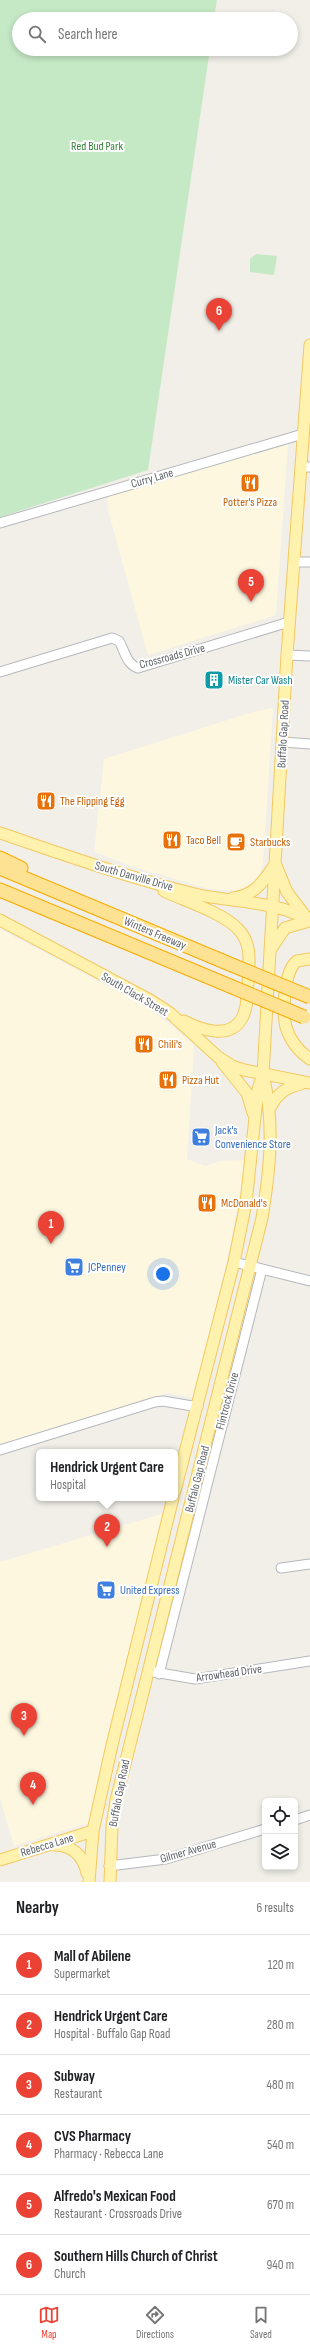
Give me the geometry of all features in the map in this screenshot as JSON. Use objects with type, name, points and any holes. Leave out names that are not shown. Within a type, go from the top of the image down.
[{"type":"highway","points":[[0,858],[123,920]]},
{"type":"highway","name":"Winters Freeway","points":[[0,868],[310,998]]},
{"type":"highway","name":"Winters Freeway","points":[[4,892],[307,1018]]},
{"type":"main road","name":"Buffalo Gap Road","points":[[110,1882],[109,1866],[112,1826],[116,1800],[250,1266],[266,1192],[270,1152],[270,1108],[263,1074],[271,906],[283,742],[289,622],[305,467],[303,434],[310,345]]},
{"type":"main road","name":"South Danville Drive","points":[[0,833],[135,878],[197,894],[271,906],[292,912],[310,921]]},
{"type":"main road","points":[[225,899],[243,896],[260,886],[274,863]]},
{"type":"main road","points":[[269,953],[285,928],[310,921],[287,892],[274,863]]},
{"type":"main road","points":[[135,878],[231,923],[243,935],[249,948],[246,1008],[242,1020],[232,1027],[214,1032],[192,1026],[170,1013]]},
{"type":"main road","name":"South Clack Street","points":[[0,920],[150,1000],[170,1013],[218,1057],[232,1066],[308,1083]]},
{"type":"main road","points":[[310,959],[297,962],[288,974],[285,1020],[288,1033],[296,1047],[310,1058]]},
{"type":"main road","points":[[218,1057],[247,1093],[254,1118]]},
{"type":"main road","name":"Buffalo Gap Road","points":[[178,1480],[198,1407],[234,1262],[246,1203],[254,1118],[258,1089],[263,1074]]},
{"type":"main road","points":[[270,1108],[275,1098],[284,1090],[308,1083]]},
{"type":"main road","points":[[198,1407],[207,1415],[209,1430]]},
{"type":"main road","name":"Buffalo Gap Road","points":[[89,1880],[93,1832],[114,1738],[172,1501]]},
{"type":"main road","name":"Rebecca Lane","points":[[0,1860],[93,1832]]},
{"type":"main road","points":[[49,1845],[60,1845],[74,1850],[83,1860],[89,1880]]},
{"type":"street","name":"Curry Lane","points":[[0,523],[303,434]]},
{"type":"street","points":[[294,562],[310,562]]},
{"type":"street","name":"Crossroads Drive","points":[[0,672],[112,638],[119,641],[126,658],[132,666],[138,668],[289,622]]},
{"type":"street","points":[[287,656],[310,656]]},
{"type":"street","points":[[283,742],[310,744]]},
{"type":"street","points":[[234,1262],[310,1281]]},
{"type":"street","name":"Flintrock Drive","points":[[159,1674],[262,1269]]},
{"type":"street","points":[[0,1450],[155,1402],[163,1401],[198,1407]]},
{"type":"street","points":[[281,1568],[310,1564]]},
{"type":"street","name":"Arrowhead Drive","points":[[149,1670],[159,1674],[195,1679],[310,1661]]},
{"type":"street","points":[[298,1819],[310,1815]]},
{"type":"street","name":"Gilmer Avenue","points":[[109,1866],[166,1859],[262,1830]]},
{"type":"shaded area","points":[[288,444],[276,615],[148,655],[109,514],[107,496]]},
{"type":"shaded area","points":[[273,708],[263,864],[259,878],[251,886],[239,891],[209,889],[134,867],[94,852],[104,759],[253,712]]},
{"type":"shaded area","points":[[0,929],[140,1003],[166,1021],[194,1045],[187,1159],[205,1166],[220,1161],[246,1160],[231,1242],[195,1398],[168,1393],[0,1444]]},
{"type":"shaded area","points":[[165,1513],[92,1822],[14,1846],[0,1798],[0,1562]]},
{"type":"green space","name":"Red Bud Park","points":[[0,0],[217,0],[215,12],[12,12],[12,56],[209,56],[148,470],[0,517]]},
{"type":"green space","points":[[256,254],[277,256],[274,275],[250,272],[250,259]]},
{"type":"place","name":"Southern Hills Church of Christ","points":[[219,331]]},
{"type":"place","name":"Potter's Pizza","points":[[250,483]]},
{"type":"place","name":"Alfredo's Mexican Food","points":[[251,602]]},
{"type":"place","name":"Mister Car Wash","points":[[214,680]]},
{"type":"place","name":"The Flipping Egg","points":[[46,801]]},
{"type":"place","name":"Taco Bell","points":[[172,840]]},
{"type":"place","name":"Starbucks","points":[[236,842]]},
{"type":"place","name":"Chili's","points":[[144,1044]]},
{"type":"place","name":"Pizza Hut","points":[[168,1080]]},
{"type":"place","name":"Jack's Convenience Store","points":[[201,1137]]},
{"type":"place","name":"McDonald's","points":[[207,1203]]},
{"type":"place","name":"Mall of Abilene","points":[[51,1244]]},
{"type":"place","name":"JCPenney","points":[[74,1267]]},
{"type":"place","name":"Hendrick Urgent Care","points":[[107,1547]]},
{"type":"place","name":"United Express","points":[[106,1590]]},
{"type":"place","name":"Subway","points":[[24,1736]]},
{"type":"place","name":"CVS Pharmacy","points":[[33,1805]]}]
